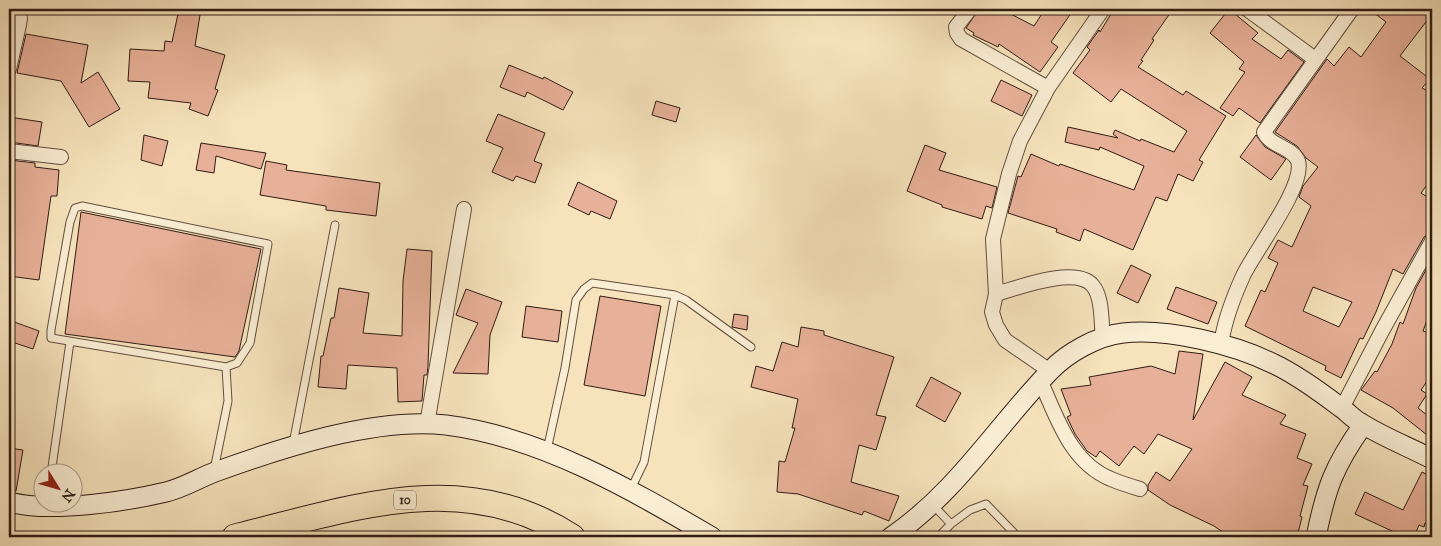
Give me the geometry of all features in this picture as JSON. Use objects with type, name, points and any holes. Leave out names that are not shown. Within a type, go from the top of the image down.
[{"type":"highway","name":"10","points":[[235,537],[368,504],[418,499],[461,498],[502,505],[530,514],[572,537]]},
{"type":"street","points":[[9,69],[20,18],[13,9]]},
{"type":"street","points":[[970,9],[956,28],[956,33],[961,39],[1048,88]]},
{"type":"street","points":[[1103,9],[1048,88],[1020,141],[1009,174],[994,239],[996,294],[992,312],[1004,340],[1045,376],[1075,452],[1095,470],[1110,479],[1140,488]]},
{"type":"street","points":[[1247,9],[1315,59]]},
{"type":"street","points":[[1222,345],[1223,327],[1243,276],[1293,191],[1299,167],[1294,155],[1267,138],[1264,132],[1352,9]]},
{"type":"street","points":[[9,151],[61,158]]},
{"type":"street","points":[[427,424],[464,208]]},
{"type":"street","points":[[1342,408],[1432,241]]},
{"type":"street","points":[[996,294],[1061,277],[1083,279],[1093,285],[1097,295],[1103,339]]},
{"type":"street","points":[[891,537],[915,521],[949,490],[1006,420],[1045,376],[1064,358],[1088,345],[1121,333],[1159,333],[1210,341],[1272,363],[1342,408],[1363,425],[1432,459]]},
{"type":"street","points":[[82,504],[98,503],[167,492],[214,472],[293,446],[358,431],[405,424],[427,424],[478,430],[547,451],[630,491],[712,537]]},
{"type":"street","points":[[1316,537],[1322,507],[1337,464],[1363,425]]},
{"type":"street","points":[[9,502],[32,504]]},
{"type":"lane","points":[[90,207],[268,244],[250,343],[238,363],[226,367],[70,342],[51,338],[51,330],[72,214],[75,208],[90,207]]},
{"type":"lane","points":[[293,446],[335,225]]},
{"type":"lane","points":[[547,451],[565,368],[576,300],[584,289],[592,283],[675,295],[686,300],[751,347]]},
{"type":"lane","points":[[630,491],[644,462],[675,295]]},
{"type":"lane","points":[[52,464],[70,342]]},
{"type":"lane","points":[[214,472],[228,401],[226,367]]},
{"type":"lane","points":[[938,537],[951,524],[970,510],[986,504],[1018,537]]},
{"type":"lane","points":[[933,505],[951,524]]},
{"type":"building","points":[[179,9],[201,9],[195,46],[225,55],[215,89],[218,90],[208,116],[189,109],[191,103],[148,98],[150,82],[128,81],[130,49],[164,51],[165,41],[172,42]]},
{"type":"building","points":[[979,9],[1001,9],[1034,26],[1045,9],[1074,9],[1051,42],[1058,47],[1040,72],[999,44],[998,47],[973,35],[974,33],[966,28]]},
{"type":"building","points":[[1114,9],[1173,9],[1152,39],[1154,40],[1138,67],[1183,95],[1186,91],[1226,116],[1199,160],[1203,162],[1193,181],[1178,174],[1167,201],[1156,197],[1133,250],[1084,229],[1080,241],[1056,232],[1057,229],[1008,213],[1018,176],[1021,177],[1031,154],[1059,166],[1060,164],[1134,190],[1144,166],[1100,147],[1099,150],[1065,142],[1068,127],[1118,138],[1113,134],[1115,130],[1140,141],[1141,139],[1174,152],[1187,131],[1121,89],[1111,102],[1073,73],[1090,50],[1087,47],[1099,30],[1100,32]]},
{"type":"building","points":[[1229,9],[1258,33],[1252,39],[1281,59],[1288,50],[1304,62],[1260,123],[1239,108],[1233,116],[1220,108],[1245,72],[1239,69],[1244,62],[1210,33]]},
{"type":"building","points":[[1369,9],[1426,9],[1432,14],[1400,56],[1430,79],[1422,88],[1432,93],[1432,160],[1428,169],[1432,172],[1432,178],[1421,193],[1432,200],[1432,232],[1424,237],[1403,274],[1393,269],[1376,312],[1363,339],[1360,338],[1341,378],[1325,370],[1326,366],[1245,326],[1261,290],[1265,292],[1278,263],[1268,258],[1278,240],[1292,247],[1311,206],[1299,197],[1303,186],[1318,167],[1306,158],[1297,146],[1275,132],[1327,59],[1334,66],[1349,47],[1361,57],[1386,22]],"holes":[[[1313,287],[1352,302],[1339,327],[1303,311]]]},
{"type":"building","points":[[26,34],[88,45],[81,83],[98,72],[120,109],[89,127],[61,81],[17,73]]},
{"type":"building","points":[[509,65],[543,79],[544,77],[573,92],[563,110],[527,92],[525,97],[500,87]]},
{"type":"building","points":[[1001,80],[1032,95],[1022,116],[991,101]]},
{"type":"building","points":[[656,101],[680,108],[676,122],[652,115]]},
{"type":"building","points":[[498,114],[545,133],[534,161],[542,164],[535,183],[516,176],[513,181],[492,172],[503,148],[486,141]]},
{"type":"building","points":[[9,117],[42,122],[38,146],[9,142]]},
{"type":"building","points":[[144,135],[168,141],[162,166],[141,160]]},
{"type":"building","points":[[1256,135],[1265,147],[1286,159],[1271,180],[1240,157]]},
{"type":"building","points":[[201,143],[266,153],[261,169],[216,156],[214,173],[196,170]]},
{"type":"building","points":[[925,145],[946,153],[939,170],[997,187],[992,208],[986,206],[982,219],[942,207],[942,205],[907,191]]},
{"type":"building","points":[[9,160],[35,163],[35,167],[59,170],[57,196],[51,196],[39,280],[9,276]]},
{"type":"building","points":[[266,161],[287,165],[286,170],[380,183],[376,216],[326,210],[326,206],[260,195]]},
{"type":"building","points":[[578,182],[617,201],[610,219],[591,211],[589,215],[568,205]]},
{"type":"building","points":[[81,212],[261,249],[239,351],[235,357],[65,334]]},
{"type":"building","points":[[407,249],[432,251],[428,366],[427,375],[424,375],[422,401],[398,402],[397,368],[348,365],[346,389],[318,387],[321,356],[323,356],[331,318],[334,318],[339,288],[369,293],[363,333],[402,336],[403,281]]},
{"type":"building","points":[[1432,259],[1432,307],[1423,331],[1432,334],[1432,374],[1421,390],[1427,394],[1418,408],[1432,419],[1432,439],[1393,408],[1361,390],[1375,371],[1377,372],[1392,344],[1400,322],[1403,324],[1416,288]]},
{"type":"building","points":[[1131,265],[1151,275],[1138,303],[1117,293]]},
{"type":"building","points":[[1176,287],[1217,302],[1208,324],[1167,309]]},
{"type":"building","points":[[466,289],[502,302],[490,335],[488,374],[453,373],[478,323],[456,315]]},
{"type":"building","points":[[600,296],[661,306],[645,396],[584,385]]},
{"type":"building","points":[[526,306],[562,311],[558,342],[522,337]]},
{"type":"building","points":[[734,314],[748,316],[747,330],[732,327]]},
{"type":"building","points":[[9,320],[39,331],[33,349],[9,341]]},
{"type":"building","points":[[801,327],[824,331],[824,335],[894,357],[876,415],[886,417],[876,450],[859,445],[851,482],[899,496],[889,521],[864,511],[862,515],[798,494],[777,492],[779,461],[785,462],[795,428],[792,428],[798,399],[751,387],[756,366],[773,371],[782,342],[798,347]]},
{"type":"building","points":[[1179,351],[1203,354],[1193,420],[1225,362],[1252,377],[1242,395],[1286,415],[1280,424],[1306,434],[1297,458],[1312,464],[1303,485],[1308,486],[1297,537],[1230,537],[1214,526],[1170,505],[1148,490],[1148,485],[1156,472],[1170,481],[1192,449],[1158,434],[1144,454],[1134,446],[1119,466],[1100,451],[1096,457],[1087,451],[1075,434],[1067,417],[1071,415],[1061,389],[1091,385],[1089,377],[1151,366],[1175,374]]},
{"type":"building","points":[[931,377],[961,393],[945,422],[916,406]]},
{"type":"building","points":[[9,448],[23,450],[16,491],[9,490]]},
{"type":"building","points":[[1422,472],[1432,477],[1432,528],[1425,523],[1424,527],[1419,525],[1414,537],[1405,537],[1355,514],[1365,492],[1403,510]]}]
